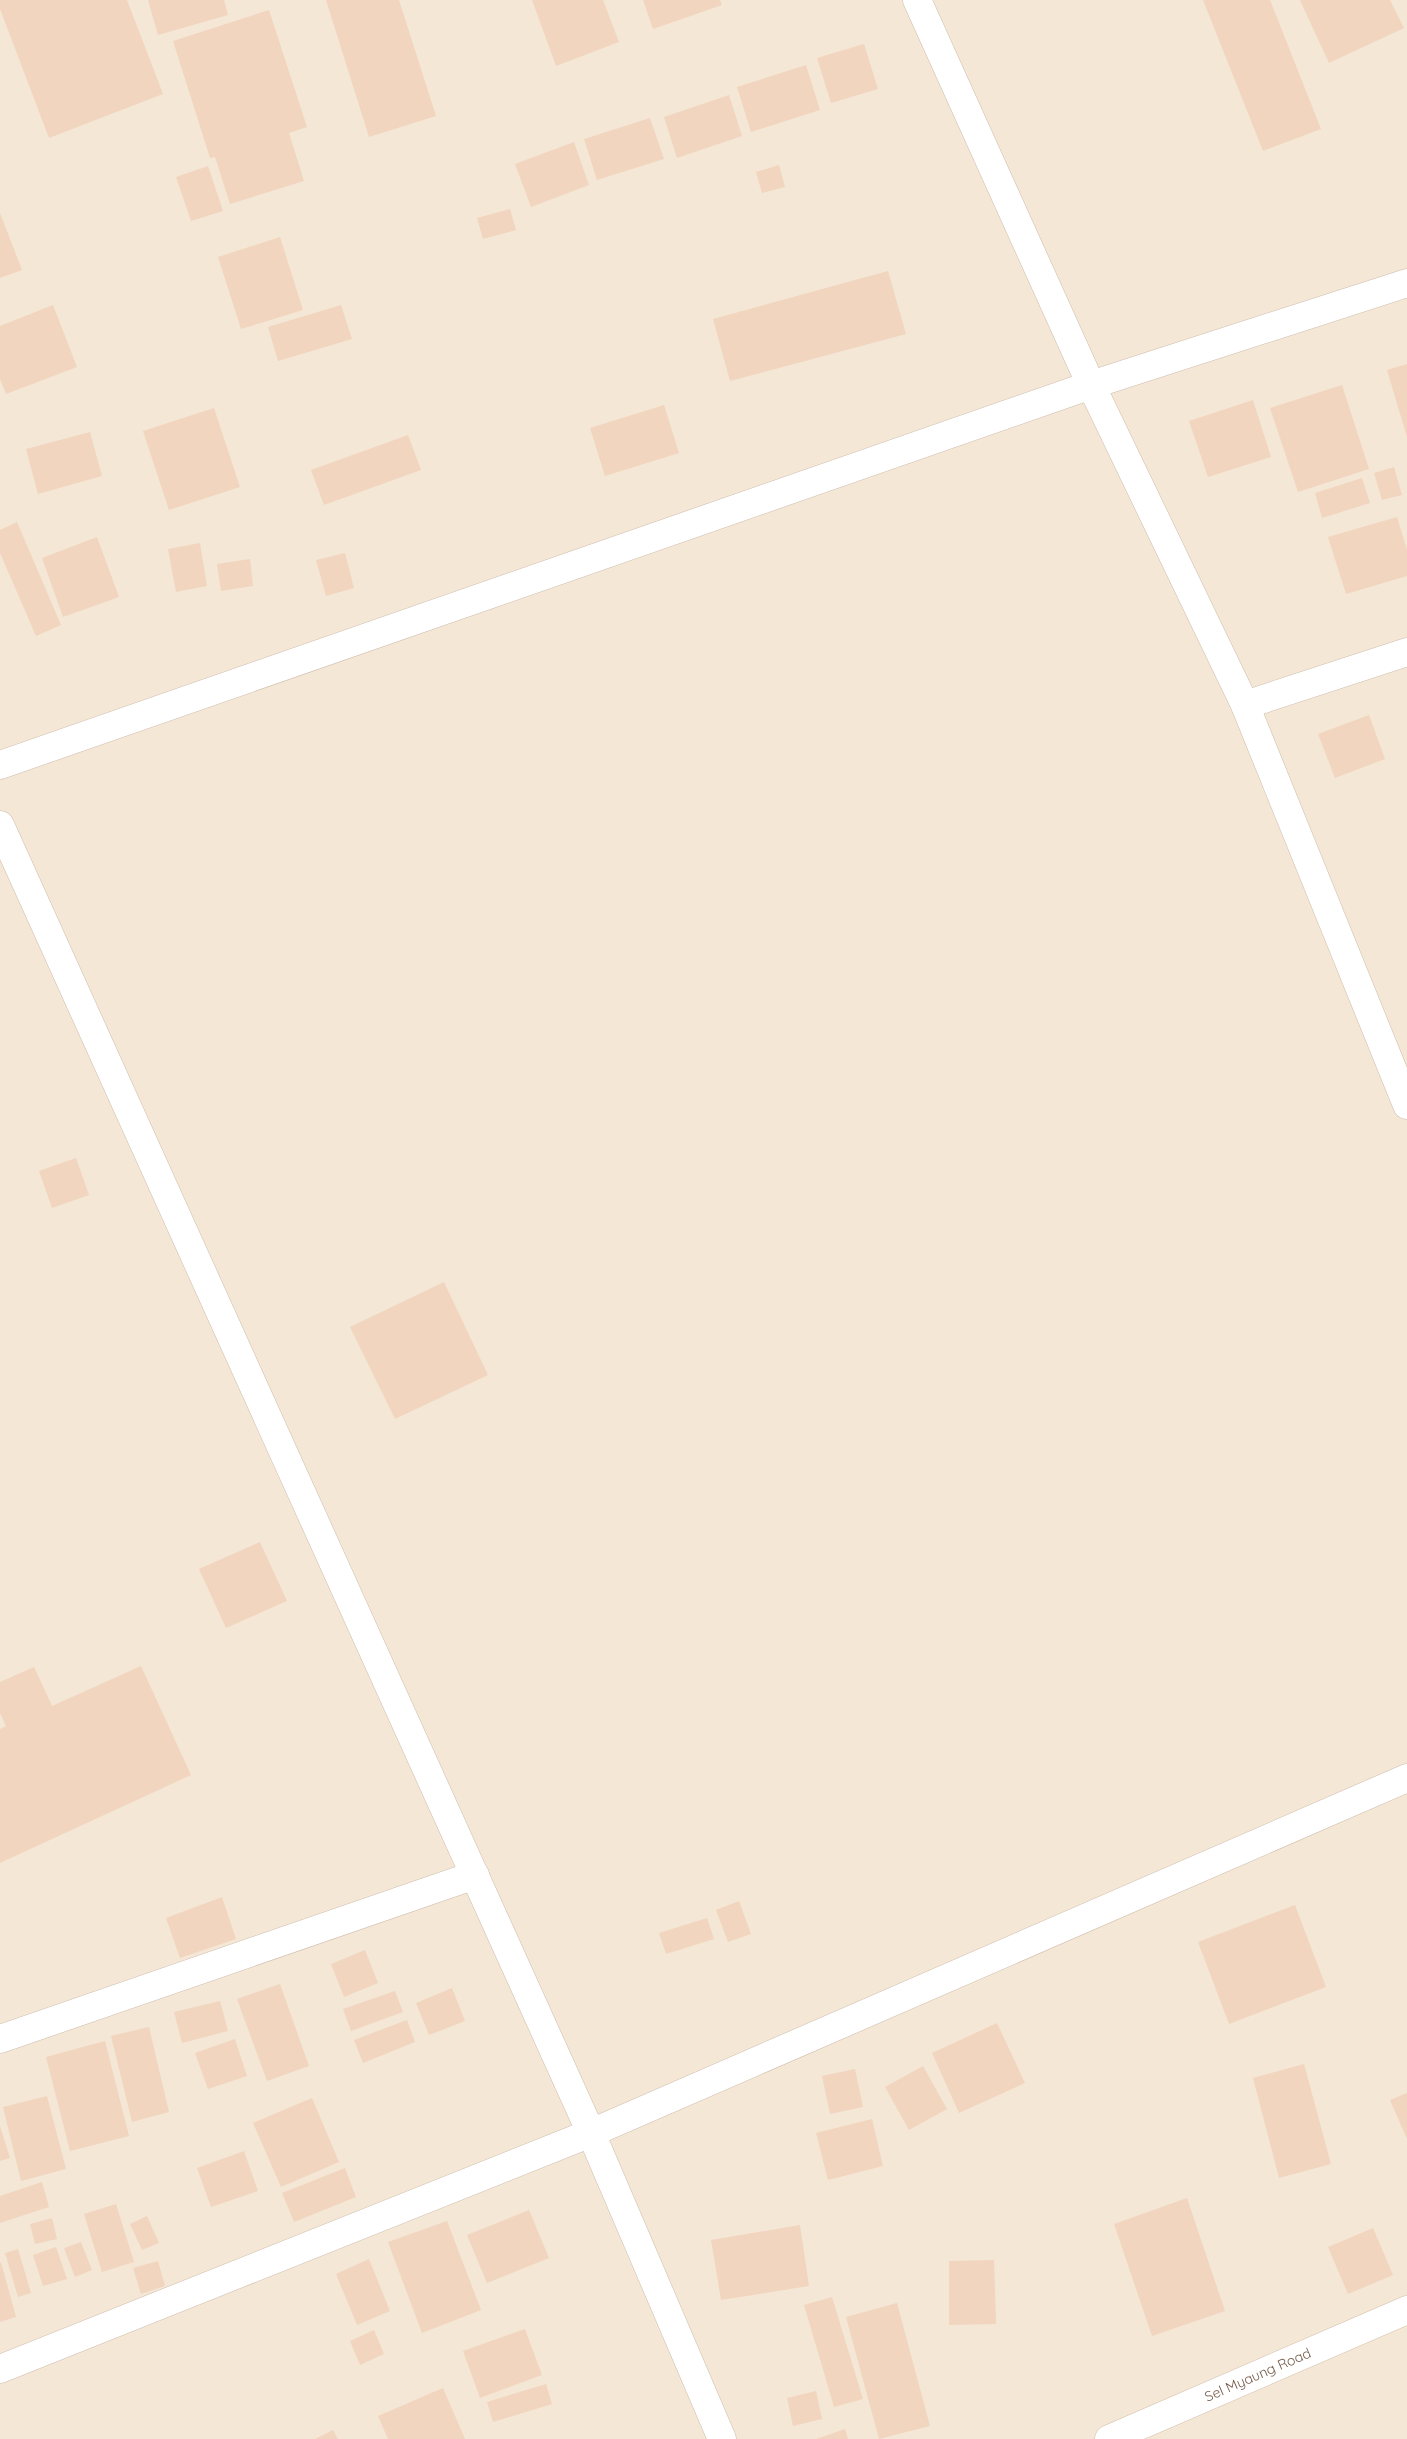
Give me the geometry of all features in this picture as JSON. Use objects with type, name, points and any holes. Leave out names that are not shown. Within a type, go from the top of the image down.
[{"type":"street","points":[[917,0],[1091,385],[1245,705],[1402,1074],[1407,1105]]},
{"type":"street","points":[[0,765],[1091,385],[1407,282]]},
{"type":"street","points":[[1245,705],[1407,652]]},
{"type":"street","points":[[0,825],[591,2133],[722,2439]]},
{"type":"street","points":[[0,2368],[591,2133],[1407,1778]]},
{"type":"street","points":[[0,2039],[475,1875]]},
{"type":"street","name":"Sel Myaung Road","points":[[1109,2439],[1407,2310]]},
{"type":"shaded area","points":[[0,0],[1407,0],[1407,2439],[0,2439]]},
{"type":"building","points":[[0,0],[127,0],[163,94],[49,138],[0,9]]},
{"type":"building","points":[[148,0],[224,0],[228,15],[158,35]]},
{"type":"building","points":[[326,0],[399,0],[436,116],[369,137]]},
{"type":"building","points":[[532,0],[603,0],[619,42],[556,66]]},
{"type":"building","points":[[643,0],[720,0],[722,5],[653,29]]},
{"type":"building","points":[[1203,0],[1270,0],[1321,129],[1263,151]]},
{"type":"building","points":[[1300,0],[1390,0],[1404,28],[1329,63]]},
{"type":"building","points":[[269,10],[307,127],[289,133],[304,181],[230,204],[215,157],[210,158],[173,41]]},
{"type":"building","points":[[864,44],[878,89],[831,103],[817,58]]},
{"type":"building","points":[[806,65],[820,110],[751,132],[737,87]]},
{"type":"building","points":[[729,95],[742,136],[677,158],[664,117]]},
{"type":"building","points":[[650,118],[664,159],[597,180],[584,139]]},
{"type":"building","points":[[574,142],[589,185],[531,207],[515,164]]},
{"type":"building","points":[[779,165],[785,187],[762,193],[756,172]]},
{"type":"building","points":[[208,166],[223,211],[191,221],[176,177]]},
{"type":"building","points":[[510,209],[516,230],[483,239],[477,218]]},
{"type":"building","points":[[0,213],[22,270],[0,278]]},
{"type":"building","points":[[280,237],[303,310],[241,329],[218,257]]},
{"type":"building","points":[[888,271],[906,334],[730,381],[713,319]]},
{"type":"building","points":[[53,305],[77,367],[6,394],[0,379],[0,326]]},
{"type":"building","points":[[341,305],[352,339],[278,361],[268,327]]},
{"type":"building","points":[[1407,364],[1407,437],[1387,370]]},
{"type":"building","points":[[1342,385],[1369,469],[1298,492],[1270,408]]},
{"type":"building","points":[[1253,400],[1271,457],[1208,477],[1189,421]]},
{"type":"building","points":[[664,405],[679,453],[605,476],[590,428]]},
{"type":"building","points":[[214,408],[240,487],[169,510],[143,431]]},
{"type":"building","points":[[90,432],[102,476],[38,494],[26,449]]},
{"type":"building","points":[[408,435],[421,470],[324,505],[311,470]]},
{"type":"building","points":[[1394,467],[1402,495],[1382,500],[1374,473]]},
{"type":"building","points":[[1362,478],[1370,503],[1322,518],[1315,493]]},
{"type":"building","points":[[1397,517],[1407,550],[1407,576],[1346,594],[1328,537]]},
{"type":"building","points":[[17,522],[61,625],[36,636],[0,553],[0,530]]},
{"type":"building","points":[[97,537],[119,597],[63,617],[42,558]]},
{"type":"building","points":[[200,543],[207,586],[176,592],[168,549]]},
{"type":"building","points":[[345,553],[354,588],[326,596],[316,560]]},
{"type":"building","points":[[250,559],[253,586],[221,591],[217,564]]},
{"type":"building","points":[[1369,715],[1385,759],[1335,778],[1318,734]]},
{"type":"building","points":[[76,1158],[89,1195],[52,1208],[39,1171]]},
{"type":"building","points":[[444,1282],[488,1375],[395,1419],[350,1327]]},
{"type":"building","points":[[260,1542],[287,1601],[226,1628],[199,1569]]},
{"type":"building","points":[[141,1666],[191,1775],[0,1863],[0,1729],[6,1726],[0,1713],[0,1682],[34,1667],[52,1706]]},
{"type":"building","points":[[222,1897],[236,1939],[180,1958],[166,1918]]},
{"type":"building","points":[[739,1901],[751,1934],[728,1942],[716,1910]]},
{"type":"building","points":[[1295,1905],[1326,1987],[1229,2024],[1198,1942]]},
{"type":"building","points":[[707,1918],[714,1939],[666,1954],[659,1933]]},
{"type":"building","points":[[365,1950],[378,1983],[344,1997],[331,1964]]},
{"type":"building","points":[[280,1984],[309,2066],[267,2081],[237,1999]]},
{"type":"building","points":[[452,1988],[465,2021],[429,2035],[416,2003]]},
{"type":"building","points":[[395,1991],[403,2012],[351,2031],[343,2009]]},
{"type":"building","points":[[220,2001],[228,2031],[182,2043],[174,2012]]},
{"type":"building","points":[[407,2020],[415,2042],[363,2063],[354,2040]]},
{"type":"building","points":[[997,2023],[1025,2083],[959,2113],[932,2053]]},
{"type":"building","points":[[149,2027],[169,2112],[132,2122],[111,2036]]},
{"type":"building","points":[[235,2039],[247,2076],[208,2089],[195,2053]]},
{"type":"building","points":[[105,2041],[129,2136],[70,2151],[46,2057]]},
{"type":"building","points":[[1304,2064],[1331,2164],[1279,2178],[1253,2078]]},
{"type":"building","points":[[923,2066],[947,2109],[909,2130],[885,2087]]},
{"type":"building","points":[[855,2069],[863,2107],[830,2114],[822,2076]]},
{"type":"building","points":[[1407,2093],[1407,2139],[1390,2100]]},
{"type":"building","points":[[47,2096],[66,2169],[21,2181],[3,2107]]},
{"type":"building","points":[[312,2098],[339,2162],[281,2187],[253,2123]]},
{"type":"building","points":[[872,2119],[883,2166],[828,2180],[816,2133]]},
{"type":"building","points":[[0,2126],[10,2158],[0,2161]]},
{"type":"building","points":[[244,2151],[258,2191],[211,2207],[197,2168]]},
{"type":"building","points":[[345,2168],[356,2197],[294,2222],[282,2193]]},
{"type":"building","points":[[42,2182],[49,2207],[0,2223],[0,2196]]},
{"type":"building","points":[[1187,2198],[1225,2311],[1152,2336],[1114,2224]]},
{"type":"building","points":[[116,2204],[134,2262],[102,2272],[84,2214]]},
{"type":"building","points":[[529,2210],[549,2258],[487,2283],[467,2235]]},
{"type":"building","points":[[147,2216],[159,2243],[142,2250],[130,2224]]},
{"type":"building","points":[[52,2218],[57,2239],[35,2244],[30,2224]]},
{"type":"building","points":[[447,2221],[481,2310],[422,2333],[388,2242]]},
{"type":"building","points":[[800,2225],[809,2286],[721,2300],[711,2240]]},
{"type":"building","points":[[1373,2228],[1393,2275],[1348,2294],[1328,2247]]},
{"type":"building","points":[[81,2242],[92,2270],[75,2277],[64,2248]]},
{"type":"building","points":[[56,2247],[67,2279],[43,2286],[33,2255]]},
{"type":"building","points":[[18,2249],[31,2293],[18,2297],[5,2253]]},
{"type":"building","points":[[369,2259],[390,2311],[357,2325],[336,2274]]},
{"type":"building","points":[[994,2260],[996,2324],[949,2325],[949,2261]]},
{"type":"building","points":[[158,2261],[165,2286],[141,2294],[133,2268]]},
{"type":"building","points":[[0,2263],[16,2317],[0,2322]]},
{"type":"building","points":[[832,2297],[863,2399],[834,2407],[804,2305]]},
{"type":"building","points":[[897,2303],[930,2426],[879,2439],[846,2317]]},
{"type":"building","points":[[525,2329],[542,2375],[480,2398],[463,2351]]},
{"type":"building","points":[[374,2330],[384,2354],[360,2365],[350,2341]]},
{"type":"building","points":[[546,2384],[552,2404],[493,2422],[487,2402]]},
{"type":"building","points":[[443,2388],[465,2439],[388,2439],[378,2416]]},
{"type":"building","points":[[816,2391],[822,2419],[793,2426],[787,2398]]},
{"type":"building","points":[[845,2429],[848,2439],[816,2439]]},
{"type":"building","points":[[333,2430],[338,2439],[315,2439]]}]
